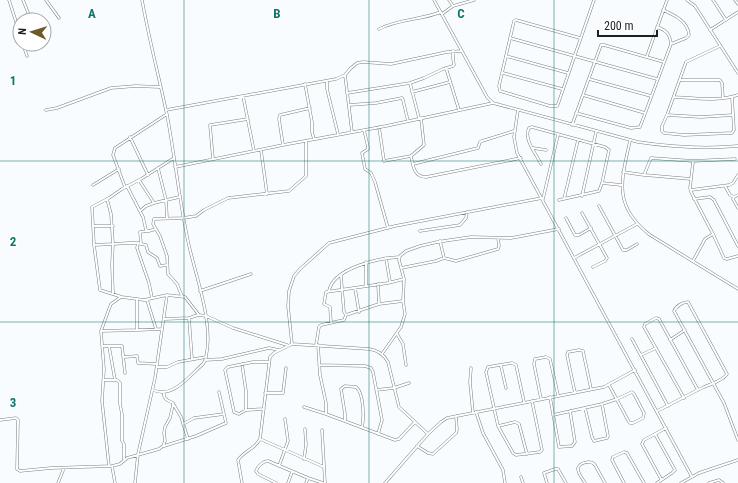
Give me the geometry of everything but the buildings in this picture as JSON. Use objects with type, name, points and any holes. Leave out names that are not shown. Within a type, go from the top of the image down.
[{"type":"street","points":[[9,0],[13,12]]},
{"type":"street","points":[[24,0],[28,12]]},
{"type":"street","points":[[46,0],[59,18]]},
{"type":"street","points":[[142,0],[166,110],[180,197],[206,316],[208,334],[205,360],[184,382],[180,386],[164,393],[153,390]]},
{"type":"street","points":[[434,0],[487,97],[493,103]]},
{"type":"street","points":[[449,0],[453,6]]},
{"type":"street","points":[[379,29],[393,24],[441,13],[453,6],[474,0]]},
{"type":"street","points":[[580,38],[515,20],[513,21],[499,86],[500,91],[550,106],[557,106],[594,0]]},
{"type":"street","points":[[647,56],[667,0]]},
{"type":"street","points":[[687,0],[695,6],[738,73]]},
{"type":"street","points":[[713,0],[726,20]]},
{"type":"street","points":[[735,0],[738,4]]},
{"type":"street","points":[[663,10],[678,17],[689,31],[688,37],[671,44]]},
{"type":"street","points":[[710,30],[738,12]]},
{"type":"street","points":[[576,113],[635,128],[640,127],[671,44],[669,34],[666,30],[657,27]]},
{"type":"street","points":[[510,38],[657,79]]},
{"type":"street","points":[[572,125],[600,47],[603,45],[647,56],[664,62]]},
{"type":"street","points":[[720,46],[687,61],[685,64],[668,115],[662,126],[663,132],[684,134],[732,133],[734,130],[732,97]]},
{"type":"street","points":[[348,93],[410,83],[424,78],[454,65],[452,58],[453,51]]},
{"type":"street","points":[[166,110],[327,81],[345,75],[358,63],[391,64],[447,52],[462,51]]},
{"type":"street","points":[[26,52],[27,56]]},
{"type":"street","points":[[506,56],[568,73]]},
{"type":"street","points":[[446,68],[459,110]]},
{"type":"street","points":[[503,73],[562,89]]},
{"type":"street","points":[[345,75],[352,132]]},
{"type":"street","points":[[588,78],[651,96]]},
{"type":"street","points":[[680,80],[720,80],[722,83],[723,98]]},
{"type":"street","points":[[327,81],[327,89],[338,134]]},
{"type":"street","points":[[412,92],[450,82]]},
{"type":"street","points":[[379,127],[384,161],[411,156],[424,145],[420,118],[410,83]]},
{"type":"street","points":[[305,84],[314,139]]},
{"type":"street","points":[[46,110],[58,108],[111,88],[130,86],[160,87]]},
{"type":"street","points":[[583,95],[645,114]]},
{"type":"street","points":[[674,96],[699,99],[723,98],[738,95]]},
{"type":"street","points":[[243,96],[254,151]]},
{"type":"street","points":[[349,105],[376,103],[402,98],[408,121]]},
{"type":"street","points":[[175,167],[493,103],[630,141],[707,148],[738,146]]},
{"type":"street","points":[[283,145],[280,115],[310,108]]},
{"type":"street","points":[[518,110],[514,131],[514,143],[521,158],[692,477]]},
{"type":"street","points":[[147,231],[140,210],[126,187],[113,155],[115,148],[166,114]]},
{"type":"street","points":[[668,115],[701,117],[733,115]]},
{"type":"street","points":[[213,159],[210,125],[248,119]]},
{"type":"street","points":[[541,164],[527,138],[529,128],[605,147],[609,150],[600,190],[597,193],[559,200]]},
{"type":"street","points":[[364,130],[368,147],[368,149],[363,152],[365,169],[371,174],[375,182],[388,228]]},
{"type":"street","points":[[414,164],[478,148],[480,142],[482,141],[514,131]]},
{"type":"street","points":[[582,196],[596,132]]},
{"type":"street","points":[[542,199],[558,135]]},
{"type":"street","points":[[130,137],[148,175]]},
{"type":"street","points":[[564,199],[578,140]]},
{"type":"street","points":[[182,296],[177,284],[168,274],[167,256],[160,236],[153,223],[154,219],[196,216],[204,210],[228,198],[289,191],[306,177],[306,141]]},
{"type":"street","points":[[630,141],[621,185],[626,206],[637,224],[650,235],[738,289]]},
{"type":"street","points":[[533,148],[546,150]]},
{"type":"street","points":[[261,150],[267,194]]},
{"type":"street","points":[[411,156],[415,174],[426,177],[521,158]]},
{"type":"street","points":[[174,158],[148,175],[92,207],[94,245],[100,290],[122,297],[147,300],[167,295],[182,296],[187,298],[199,315]]},
{"type":"street","points":[[644,175],[651,158],[693,161],[735,159]]},
{"type":"street","points":[[693,161],[691,190],[694,199],[725,258],[738,256]]},
{"type":"street","points":[[158,168],[166,200],[167,218]]},
{"type":"street","points":[[93,185],[119,169]]},
{"type":"street","points":[[623,172],[691,179]]},
{"type":"street","points":[[691,190],[725,186],[734,183],[738,175]]},
{"type":"street","points":[[138,180],[154,203]]},
{"type":"street","points":[[602,183],[621,185]]},
{"type":"street","points":[[725,186],[730,195],[734,198],[738,208]]},
{"type":"street","points":[[734,198],[738,195]]},
{"type":"street","points":[[140,210],[154,203],[180,197]]},
{"type":"street","points":[[694,199],[710,197],[714,200],[738,246]]},
{"type":"street","points":[[107,199],[111,211],[113,226],[113,294]]},
{"type":"street","points":[[292,344],[288,316],[289,297],[294,276],[296,272],[329,243],[388,228],[542,199]]},
{"type":"street","points":[[599,206],[623,250],[627,250],[637,244]]},
{"type":"street","points":[[420,231],[460,225],[466,218],[467,212]]},
{"type":"street","points":[[582,213],[607,258],[605,261],[594,267]]},
{"type":"street","points":[[566,218],[575,235],[579,235],[591,228]]},
{"type":"street","points":[[574,258],[637,224]]},
{"type":"street","points":[[93,226],[113,226]]},
{"type":"street","points":[[152,299],[148,279],[137,252],[137,248],[140,244],[140,232],[156,228]]},
{"type":"street","points":[[331,323],[330,307],[324,304],[325,293],[329,291],[331,284],[341,276],[352,268],[366,262],[399,257],[420,246],[440,241],[471,237],[511,238],[559,230]]},
{"type":"street","points":[[693,261],[706,239],[713,234]]},
{"type":"street","points":[[401,268],[444,258],[456,260],[498,248],[498,238]]},
{"type":"street","points":[[440,241],[444,258]]},
{"type":"street","points":[[94,245],[146,245],[150,254],[157,258],[160,266],[167,265]]},
{"type":"street","points":[[382,354],[403,324],[405,314],[403,301],[404,279],[399,257]]},
{"type":"street","points":[[386,258],[390,282]]},
{"type":"street","points":[[366,262],[366,286]]},
{"type":"street","points":[[200,291],[251,274]]},
{"type":"street","points":[[326,414],[326,403],[317,345],[319,327],[344,320],[346,315],[344,312],[341,276]]},
{"type":"street","points":[[329,291],[343,290],[404,279]]},
{"type":"street","points":[[378,284],[379,304]]},
{"type":"street","points":[[355,288],[359,312]]},
{"type":"street","points":[[135,483],[138,454],[153,390],[167,295]]},
{"type":"street","points":[[109,466],[102,401],[102,331],[103,324],[111,304],[122,297]]},
{"type":"street","points":[[137,299],[137,330]]},
{"type":"street","points":[[147,300],[156,329]]},
{"type":"street","points":[[346,315],[359,312],[379,304],[403,301]]},
{"type":"street","points":[[657,411],[714,382],[726,377],[727,373],[689,302],[676,308],[674,311],[714,382],[724,403],[738,440]]},
{"type":"street","points":[[164,320],[189,318],[199,315],[206,316],[233,328],[287,345]]},
{"type":"street","points":[[189,318],[192,359]]},
{"type":"street","points":[[684,398],[644,327],[645,324],[658,318],[698,390]]},
{"type":"street","points":[[102,331],[163,329]]},
{"type":"street","points":[[670,340],[685,330]]},
{"type":"street","points":[[397,334],[403,344],[406,365]]},
{"type":"street","points":[[632,339],[668,406]]},
{"type":"street","points":[[242,483],[238,464],[239,458],[257,444],[260,439],[269,362],[272,354],[287,345],[317,345],[374,349],[382,354],[388,362],[399,407],[428,434]]},
{"type":"street","points":[[102,346],[121,346],[123,348],[125,373]]},
{"type":"street","points":[[109,346],[115,380]]},
{"type":"street","points":[[205,360],[222,359],[269,348],[278,350]]},
{"type":"street","points":[[641,356],[656,348]]},
{"type":"street","points":[[575,393],[567,355],[568,352],[579,350],[583,351],[591,389]]},
{"type":"street","points":[[124,357],[137,356],[138,363],[168,367],[178,362],[206,357]]},
{"type":"street","points":[[541,399],[534,364],[535,359],[546,357],[550,359],[558,396]]},
{"type":"street","points":[[264,409],[246,410],[239,414],[234,412],[225,372],[226,368],[228,367],[242,364],[269,362]]},
{"type":"street","points":[[524,402],[516,365],[512,363],[488,367],[486,369],[498,426],[516,455],[540,452],[542,447],[532,401]]},
{"type":"street","points":[[242,364],[246,391],[246,410]]},
{"type":"street","points":[[319,365],[369,367],[373,372],[382,420],[378,434]]},
{"type":"street","points":[[501,366],[506,388]]},
{"type":"street","points":[[265,393],[283,393],[286,368]]},
{"type":"street","points":[[470,368],[470,382],[475,413],[483,433],[503,470],[505,483]]},
{"type":"street","points":[[385,483],[428,434],[444,420],[456,416],[591,389],[609,384],[635,370]]},
{"type":"street","points":[[103,380],[119,380],[120,383],[124,459]]},
{"type":"street","points":[[376,390],[394,388],[409,383]]},
{"type":"street","points":[[553,415],[602,404],[617,399],[630,392],[633,393],[644,413],[644,417],[630,423],[617,399],[609,384]]},
{"type":"street","points":[[345,421],[341,389],[345,386],[356,387],[360,392],[364,413],[362,428]]},
{"type":"street","points":[[0,420],[16,418],[18,420],[18,470],[112,466],[120,464],[124,459],[188,439],[225,424],[219,392]]},
{"type":"street","points":[[164,393],[166,400],[173,403],[188,439]]},
{"type":"street","points":[[550,397],[558,446],[560,447],[572,446],[575,444],[570,411]]},
{"type":"street","points":[[163,446],[165,441],[164,430],[166,423],[170,418],[173,403]]},
{"type":"street","points":[[585,408],[592,437],[594,441],[596,441],[607,438],[608,436],[602,404]]},
{"type":"street","points":[[304,407],[397,440],[415,422]]},
{"type":"street","points":[[183,424],[194,418],[224,414]]},
{"type":"street","points":[[417,446],[430,454],[433,454],[456,433],[456,416]]},
{"type":"street","points":[[279,466],[288,441],[285,419]]},
{"type":"street","points":[[498,426],[515,422],[519,424],[527,454]]},
{"type":"street","points":[[661,479],[642,444],[644,440],[666,428]]},
{"type":"street","points":[[304,459],[306,445],[305,429]]},
{"type":"street","points":[[276,483],[258,474],[256,469],[266,461],[324,483],[322,430]]},
{"type":"street","points":[[655,434],[675,468],[674,472],[657,483]]},
{"type":"street","points":[[260,439],[324,467]]},
{"type":"street","points":[[624,483],[612,460],[613,457],[624,452],[627,453],[644,483]]},
{"type":"street","points":[[681,483],[692,477],[738,461]]},
{"type":"street","points":[[585,483],[578,471],[578,467],[590,462],[593,462],[605,483]]},
{"type":"street","points":[[112,466],[115,483]]},
{"type":"street","points":[[58,483],[64,468]]},
{"type":"street","points":[[547,483],[544,473],[555,469],[560,471],[566,483]]},
{"type":"street","points":[[288,483],[292,472]]},
{"type":"street","points":[[522,477],[523,483]]},
{"type":"street","points":[[306,483],[308,478]]},
{"type":"street","points":[[709,483],[719,480],[724,483]]}]
